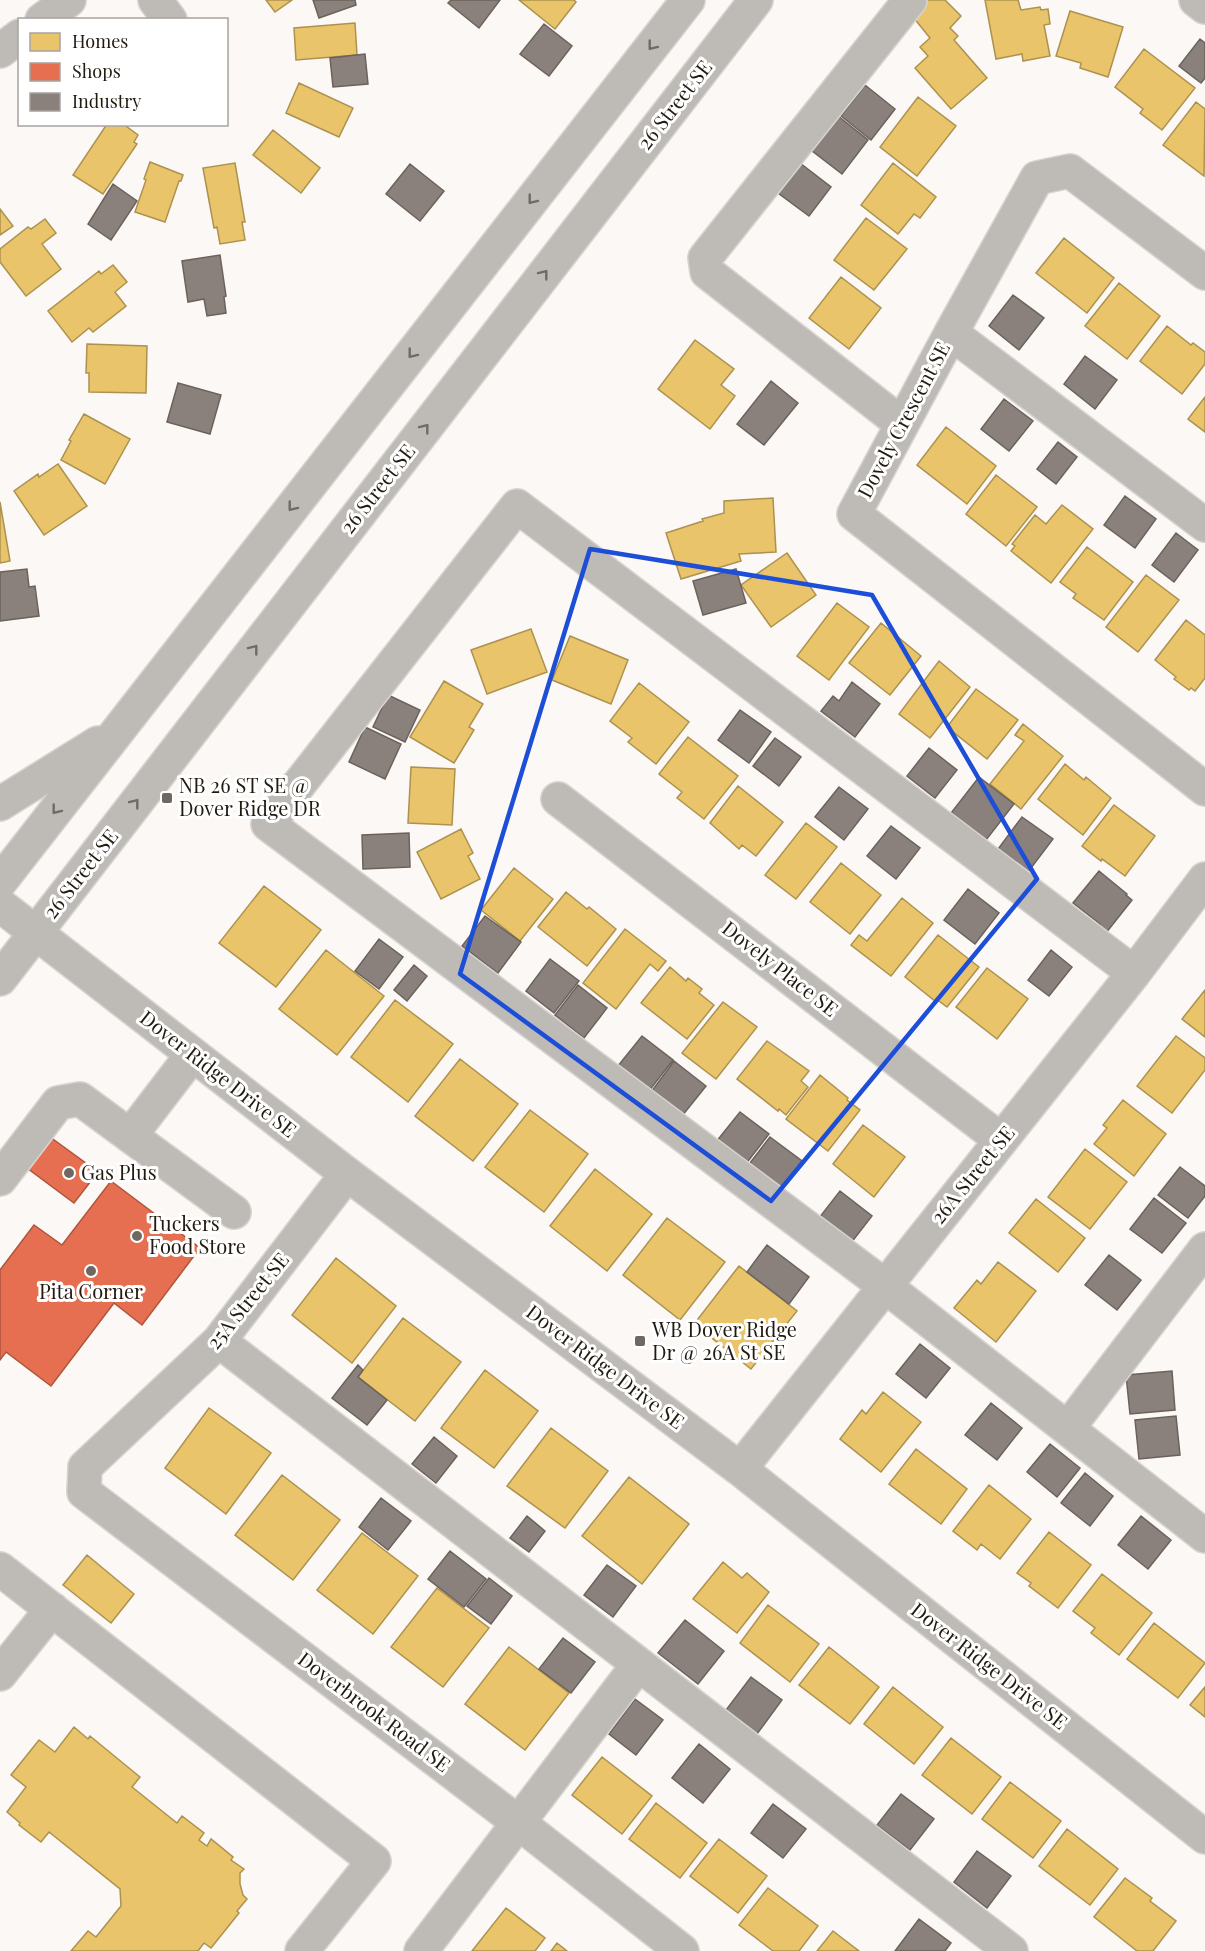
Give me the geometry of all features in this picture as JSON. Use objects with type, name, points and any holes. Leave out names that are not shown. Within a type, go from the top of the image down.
[{"type":"street","points":[[45,18],[69,0]]},
{"type":"street","points":[[155,0],[168,18]]},
{"type":"street","points":[[0,882],[688,0]]},
{"type":"street","points":[[902,424],[707,272],[705,258],[910,0]]},
{"type":"street","points":[[1196,0],[1205,7]]},
{"type":"street","name":"26 Street SE","points":[[0,979],[746,4]]},
{"type":"street","points":[[0,51],[18,38]]},
{"type":"street","name":"Dovely Crescent SE","points":[[1205,273],[1070,171],[1037,178],[854,514],[1205,789]]},
{"type":"street","points":[[951,333],[1205,525]]},
{"type":"street","points":[[1134,973],[517,506],[268,824],[885,1286],[1205,1536]]},
{"type":"street","points":[[0,804],[118,731]]},
{"type":"street","name":"Dovely Place SE","points":[[558,799],[1001,1140]]},
{"type":"street","name":"26A Street SE","points":[[740,1469],[1134,973],[1205,879]]},
{"type":"street","name":"Dover Ridge Drive SE","points":[[0,904],[347,1174],[740,1469],[1205,1837]]},
{"type":"street","points":[[130,1136],[192,1054]]},
{"type":"street","points":[[0,1179],[58,1103],[80,1099],[234,1212]]},
{"type":"street","name":"25A Street SE","points":[[85,1467],[219,1341],[347,1174]]},
{"type":"street","points":[[1068,1428],[1205,1249]]},
{"type":"street","points":[[219,1341],[1011,1951]]},
{"type":"street","name":"Doverbrook Road SE","points":[[85,1467],[84,1492],[519,1823],[682,1951]]},
{"type":"street","points":[[0,1569],[374,1861],[302,1951]]},
{"type":"street","points":[[0,1674],[52,1609]]},
{"type":"street","points":[[422,1951],[638,1665]]},
{"type":"highlighted area","points":[[590,549],[872,595],[1037,879],[771,1201],[460,974]]},
{"type":"building: Homes","points":[[266,0],[292,0],[275,12]]},
{"type":"building: Homes","points":[[519,0],[574,0],[576,2],[555,29]]},
{"type":"building: Homes","points":[[927,0],[945,0],[961,16],[950,28],[958,36],[954,40],[987,78],[951,109],[915,68],[928,56],[920,47],[930,38],[913,17]]},
{"type":"building: Homes","points":[[985,0],[1018,0],[1021,10],[1040,7],[1041,10],[1048,9],[1050,24],[1044,25],[1050,56],[1023,61],[1022,54],[996,59]]},
{"type":"building: Homes","points":[[1070,11],[1123,27],[1108,77],[1080,68],[1081,63],[1056,56]]},
{"type":"building: Homes","points":[[355,23],[357,55],[296,60],[294,28]]},
{"type":"building: Homes","points":[[1144,49],[1195,88],[1162,130],[1140,113],[1143,109],[1115,87]]},
{"type":"building: Homes","points":[[299,83],[353,108],[339,137],[286,113]]},
{"type":"building: Homes","points":[[918,97],[956,126],[917,176],[880,147]]},
{"type":"building: Homes","points":[[1196,102],[1205,109],[1204,176],[1163,145]]},
{"type":"building: Homes","points":[[106,126],[126,126],[138,135],[134,142],[137,144],[103,194],[73,175]]},
{"type":"building: Homes","points":[[273,130],[320,168],[301,193],[253,155]]},
{"type":"building: Homes","points":[[150,162],[183,175],[165,222],[135,212]]},
{"type":"building: Homes","points":[[235,163],[245,222],[242,222],[245,240],[220,244],[217,227],[214,228],[203,168]]},
{"type":"building: Homes","points":[[893,163],[936,197],[920,218],[914,214],[898,234],[861,205]]},
{"type":"building: Homes","points":[[0,209],[13,226],[0,235]]},
{"type":"building: Homes","points":[[866,218],[907,249],[874,290],[834,260]]},
{"type":"building: Homes","points":[[45,219],[56,233],[42,244],[61,269],[26,296],[0,262],[0,249],[28,227],[31,229]]},
{"type":"building: Homes","points":[[1064,238],[1114,278],[1087,313],[1036,273]]},
{"type":"building: Homes","points":[[113,265],[127,282],[115,292],[126,306],[93,332],[89,328],[72,342],[48,311],[99,271],[101,274]]},
{"type":"building: Homes","points":[[841,277],[881,308],[849,349],[809,318]]},
{"type":"building: Homes","points":[[1119,283],[1160,316],[1127,359],[1085,326]]},
{"type":"building: Homes","points":[[1167,326],[1191,345],[1193,343],[1205,352],[1205,364],[1182,394],[1140,361]]},
{"type":"building: Homes","points":[[695,340],[734,369],[721,385],[735,396],[710,429],[658,389]]},
{"type":"building: Homes","points":[[87,344],[147,346],[146,393],[89,392],[89,373],[86,373]]},
{"type":"building: Homes","points":[[1205,397],[1205,432],[1188,419]]},
{"type":"building: Homes","points":[[84,414],[130,439],[105,484],[61,460]]},
{"type":"building: Homes","points":[[946,427],[996,466],[967,504],[917,465]]},
{"type":"building: Homes","points":[[58,464],[87,506],[44,535],[14,491],[38,474],[39,477]]},
{"type":"building: Homes","points":[[996,475],[1037,507],[1006,546],[966,514]]},
{"type":"building: Homes","points":[[773,498],[776,552],[739,554],[741,561],[681,579],[666,533],[724,513],[724,501]]},
{"type":"building: Homes","points":[[0,502],[10,561],[0,563]]},
{"type":"building: Homes","points":[[1062,505],[1093,529],[1051,583],[1011,551],[1015,546],[1012,544],[1035,515],[1046,524]]},
{"type":"building: Homes","points":[[1087,547],[1133,582],[1104,620],[1073,598],[1076,594],[1060,582]]},
{"type":"building: Homes","points":[[787,553],[816,595],[771,627],[741,585]]},
{"type":"building: Homes","points":[[1146,575],[1179,600],[1138,652],[1106,627]]},
{"type":"building: Homes","points":[[837,603],[869,627],[829,680],[797,656]]},
{"type":"building: Homes","points":[[1186,620],[1205,635],[1205,678],[1195,691],[1191,688],[1189,690],[1174,679],[1176,677],[1155,660]]},
{"type":"building: Homes","points":[[881,623],[921,656],[890,695],[849,663]]},
{"type":"building: Homes","points":[[531,629],[547,672],[487,694],[471,650]]},
{"type":"building: Homes","points":[[570,636],[628,660],[611,704],[552,680]]},
{"type":"building: Homes","points":[[939,661],[970,687],[930,738],[899,714]]},
{"type":"building: Homes","points":[[444,681],[483,704],[469,727],[474,730],[454,763],[410,737]]},
{"type":"building: Homes","points":[[639,683],[689,722],[656,764],[628,742],[632,738],[610,721]]},
{"type":"building: Homes","points":[[976,689],[1018,720],[987,759],[947,727]]},
{"type":"building: Homes","points":[[1023,724],[1063,756],[1021,809],[990,784],[1024,741],[1015,735]]},
{"type":"building: Homes","points":[[688,737],[738,776],[704,819],[677,798],[682,792],[659,774]]},
{"type":"building: Homes","points":[[1065,764],[1084,780],[1086,777],[1111,798],[1083,835],[1038,799]]},
{"type":"building: Homes","points":[[411,767],[455,769],[452,825],[408,823]]},
{"type":"building: Homes","points":[[738,786],[783,822],[756,856],[742,845],[739,849],[710,823]]},
{"type":"building: Homes","points":[[1114,805],[1155,836],[1125,876],[1082,846]]},
{"type":"building: Homes","points":[[806,823],[837,847],[796,899],[765,875]]},
{"type":"building: Homes","points":[[461,829],[473,853],[468,856],[480,879],[441,899],[417,852]]},
{"type":"building: Homes","points":[[841,863],[881,895],[850,934],[810,902]]},
{"type":"building: Homes","points":[[514,868],[553,899],[520,941],[481,910]]},
{"type":"building: Homes","points":[[264,886],[321,930],[276,987],[219,943]]},
{"type":"building: Homes","points":[[566,892],[616,929],[587,966],[538,927]]},
{"type":"building: Homes","points":[[902,898],[933,923],[891,976],[851,945],[859,935],[867,941]]},
{"type":"building: Homes","points":[[625,929],[666,961],[658,971],[650,964],[616,1009],[583,983]]},
{"type":"building: Homes","points":[[938,935],[979,967],[947,1007],[936,999],[935,1001],[905,977]]},
{"type":"building: Homes","points":[[326,950],[384,996],[337,1055],[279,1009]]},
{"type":"building: Homes","points":[[670,967],[686,981],[688,978],[702,989],[699,993],[714,1005],[687,1039],[641,1003]]},
{"type":"building: Homes","points":[[987,968],[1028,999],[997,1039],[956,1007]]},
{"type":"building: Homes","points":[[1205,990],[1205,1037],[1182,1019]]},
{"type":"building: Homes","points":[[395,1000],[453,1044],[408,1102],[351,1057]]},
{"type":"building: Homes","points":[[723,1002],[757,1027],[716,1079],[682,1053]]},
{"type":"building: Homes","points":[[1176,1036],[1205,1058],[1205,1070],[1172,1113],[1137,1086]]},
{"type":"building: Homes","points":[[767,1041],[809,1071],[801,1081],[808,1087],[786,1115],[737,1079]]},
{"type":"building: Homes","points":[[460,1059],[518,1104],[473,1161],[415,1116]]},
{"type":"building: Homes","points":[[820,1075],[860,1110],[828,1151],[786,1119]]},
{"type":"building: Homes","points":[[1123,1100],[1166,1134],[1134,1176],[1094,1144],[1107,1128],[1103,1125]]},
{"type":"building: Homes","points":[[530,1110],[588,1154],[544,1212],[485,1167]]},
{"type":"building: Homes","points":[[863,1125],[905,1157],[874,1197],[833,1164]]},
{"type":"building: Homes","points":[[1085,1149],[1127,1182],[1090,1229],[1048,1197]]},
{"type":"building: Homes","points":[[595,1169],[652,1214],[607,1271],[550,1226]]},
{"type":"building: Homes","points":[[1036,1199],[1085,1238],[1058,1272],[1009,1233]]},
{"type":"building: Homes","points":[[667,1218],[725,1262],[680,1320],[623,1275]]},
{"type":"building: Homes","points":[[336,1258],[396,1306],[352,1363],[292,1315]]},
{"type":"building: Homes","points":[[998,1262],[1036,1291],[996,1342],[954,1308],[977,1280],[981,1284]]},
{"type":"building: Homes","points":[[739,1266],[797,1311],[751,1369],[694,1324]]},
{"type":"building: Homes","points":[[403,1318],[461,1362],[415,1421],[358,1377]]},
{"type":"building: Homes","points":[[485,1370],[538,1411],[494,1468],[441,1428]]},
{"type":"building: Homes","points":[[883,1392],[921,1422],[881,1472],[840,1439],[862,1410],[866,1414]]},
{"type":"building: Homes","points":[[209,1408],[271,1453],[226,1514],[165,1468]]},
{"type":"building: Homes","points":[[551,1428],[608,1471],[565,1528],[507,1486]]},
{"type":"building: Homes","points":[[916,1449],[967,1489],[941,1524],[889,1484]]},
{"type":"building: Homes","points":[[282,1475],[340,1520],[293,1580],[235,1535]]},
{"type":"building: Homes","points":[[629,1477],[689,1524],[642,1584],[582,1536]]},
{"type":"building: Homes","points":[[989,1485],[1031,1519],[1000,1559],[981,1544],[977,1550],[953,1531]]},
{"type":"building: Homes","points":[[1049,1532],[1091,1565],[1058,1608],[1029,1586],[1031,1583],[1017,1573]]},
{"type":"building: Homes","points":[[362,1533],[418,1576],[373,1634],[317,1590]]},
{"type":"building: Homes","points":[[87,1555],[134,1594],[111,1623],[63,1585]]},
{"type":"building: Homes","points":[[723,1562],[742,1578],[747,1573],[769,1592],[737,1633],[693,1599]]},
{"type":"building: Homes","points":[[1102,1574],[1152,1613],[1119,1655],[1091,1633],[1095,1628],[1073,1611]]},
{"type":"building: Homes","points":[[437,1588],[489,1628],[443,1687],[391,1647]]},
{"type":"building: Homes","points":[[768,1605],[819,1644],[790,1682],[740,1643]]},
{"type":"building: Homes","points":[[1154,1623],[1205,1663],[1178,1698],[1127,1659]]},
{"type":"building: Homes","points":[[509,1647],[569,1693],[525,1750],[465,1704]]},
{"type":"building: Homes","points":[[829,1647],[879,1687],[850,1724],[799,1685]]},
{"type":"building: Homes","points":[[893,1687],[943,1727],[914,1764],[864,1724]]},
{"type":"building: Homes","points":[[1205,1687],[1205,1717],[1190,1705]]},
{"type":"building: Homes","points":[[74,1727],[88,1739],[90,1736],[140,1777],[132,1787],[177,1823],[182,1816],[204,1833],[199,1840],[207,1846],[211,1839],[233,1857],[231,1860],[244,1869],[240,1873],[240,1884],[243,1895],[247,1899],[237,1911],[239,1913],[211,1948],[204,1943],[198,1951],[71,1951],[88,1931],[96,1937],[121,1906],[120,1889],[49,1832],[41,1842],[19,1825],[20,1823],[7,1812],[26,1787],[11,1775],[39,1740],[55,1752]]},
{"type":"building: Homes","points":[[951,1738],[1001,1777],[972,1814],[922,1775]]},
{"type":"building: Homes","points":[[602,1757],[652,1796],[622,1834],[572,1795]]},
{"type":"building: Homes","points":[[1010,1782],[1061,1821],[1033,1858],[982,1819]]},
{"type":"building: Homes","points":[[656,1803],[707,1843],[680,1878],[629,1839]]},
{"type":"building: Homes","points":[[1067,1829],[1118,1869],[1090,1905],[1039,1866]]},
{"type":"building: Homes","points":[[719,1839],[767,1876],[738,1913],[690,1876]]},
{"type":"building: Homes","points":[[1125,1878],[1152,1898],[1150,1901],[1176,1921],[1153,1951],[1137,1951],[1094,1917]]},
{"type":"building: Homes","points":[[768,1888],[818,1926],[799,1951],[773,1951],[739,1925]]},
{"type":"building: Homes","points":[[506,1908],[545,1938],[535,1951],[472,1951]]},
{"type":"building: Homes","points":[[833,1931],[859,1951],[817,1951]]},
{"type":"building: Homes","points":[[557,1943],[567,1951],[551,1951]]},
{"type":"building: Shops","points":[[46,1134],[98,1172],[74,1203],[23,1165]]},
{"type":"building: Shops","points":[[111,1181],[200,1248],[142,1325],[114,1303],[51,1386],[6,1352],[0,1360],[0,1270],[34,1225],[62,1245]]},
{"type":"building: Industry","points":[[313,0],[355,0],[356,5],[319,18]]},
{"type":"building: Industry","points":[[451,0],[500,0],[479,28],[448,3]]},
{"type":"building: Industry","points":[[544,24],[572,46],[549,76],[520,54]]},
{"type":"building: Industry","points":[[1200,39],[1205,43],[1205,78],[1201,83],[1179,66]]},
{"type":"building: Industry","points":[[365,54],[368,84],[333,87],[330,58]]},
{"type":"building: Industry","points":[[865,85],[895,109],[871,140],[841,116]]},
{"type":"building: Industry","points":[[838,116],[868,140],[842,174],[811,150]]},
{"type":"building: Industry","points":[[800,163],[831,187],[809,216],[778,193]]},
{"type":"building: Industry","points":[[410,164],[444,191],[420,221],[386,194]]},
{"type":"building: Industry","points":[[113,184],[137,201],[111,240],[88,224]]},
{"type":"building: Industry","points":[[220,255],[226,313],[207,316],[204,299],[188,302],[182,261]]},
{"type":"building: Industry","points":[[1013,295],[1044,318],[1019,350],[989,326]]},
{"type":"building: Industry","points":[[1085,356],[1117,380],[1095,409],[1064,384]]},
{"type":"building: Industry","points":[[771,381],[798,403],[764,445],[737,424]]},
{"type":"building: Industry","points":[[178,383],[221,395],[210,434],[167,422]]},
{"type":"building: Industry","points":[[1004,399],[1033,421],[1009,451],[981,429]]},
{"type":"building: Industry","points":[[1058,442],[1077,457],[1056,484],[1037,469]]},
{"type":"building: Industry","points":[[1125,496],[1156,519],[1135,548],[1104,525]]},
{"type":"building: Industry","points":[[1176,533],[1198,550],[1174,582],[1152,565]]},
{"type":"building: Industry","points":[[27,569],[29,587],[35,586],[39,616],[0,621],[0,572]]},
{"type":"building: Industry","points":[[736,569],[746,603],[703,615],[693,581]]},
{"type":"building: Industry","points":[[852,682],[880,704],[855,737],[821,711],[833,696],[839,701]]},
{"type":"building: Industry","points":[[388,695],[420,710],[405,742],[373,727]]},
{"type":"building: Industry","points":[[740,710],[771,732],[749,763],[718,740]]},
{"type":"building: Industry","points":[[365,727],[401,744],[385,779],[349,762]]},
{"type":"building: Industry","points":[[775,738],[801,757],[779,786],[753,766]]},
{"type":"building: Industry","points":[[929,748],[957,770],[935,798],[907,776]]},
{"type":"building: Industry","points":[[979,777],[1014,804],[986,840],[951,813]]},
{"type":"building: Industry","points":[[839,787],[868,809],[844,840],[815,817]]},
{"type":"building: Industry","points":[[1022,817],[1053,839],[1028,872],[998,849]]},
{"type":"building: Industry","points":[[891,826],[920,848],[896,879],[867,856]]},
{"type":"building: Industry","points":[[409,833],[410,867],[363,869],[362,835]]},
{"type":"building: Industry","points":[[1099,871],[1132,900],[1106,933],[1098,926],[1100,924],[1073,903]]},
{"type":"building: Industry","points":[[968,889],[999,913],[975,944],[944,920]]},
{"type":"building: Industry","points":[[485,916],[521,942],[498,973],[462,946]]},
{"type":"building: Industry","points":[[379,939],[403,957],[379,989],[355,971]]},
{"type":"building: Industry","points":[[1051,950],[1072,967],[1049,996],[1028,980]]},
{"type":"building: Industry","points":[[550,959],[579,981],[554,1013],[526,991]]},
{"type":"building: Industry","points":[[414,965],[427,976],[407,1001],[394,990]]},
{"type":"building: Industry","points":[[578,985],[607,1008],[584,1038],[555,1015]]},
{"type":"building: Industry","points":[[642,1036],[673,1060],[649,1091],[618,1066]]},
{"type":"building: Industry","points":[[674,1061],[706,1086],[682,1116],[651,1092]]},
{"type":"building: Industry","points":[[740,1112],[769,1134],[745,1165],[716,1142]]},
{"type":"building: Industry","points":[[770,1137],[802,1161],[778,1192],[746,1168]]},
{"type":"building: Industry","points":[[1180,1167],[1205,1186],[1205,1196],[1188,1218],[1158,1195]]},
{"type":"building: Industry","points":[[840,1191],[872,1216],[851,1243],[819,1218]]},
{"type":"building: Industry","points":[[1154,1198],[1186,1223],[1162,1253],[1130,1229]]},
{"type":"building: Industry","points":[[767,1245],[809,1277],[789,1304],[747,1272]]},
{"type":"building: Industry","points":[[1109,1255],[1141,1280],[1117,1310],[1085,1285]]},
{"type":"building: Industry","points":[[920,1344],[950,1368],[926,1398],[896,1374]]},
{"type":"building: Industry","points":[[358,1365],[363,1370],[358,1377],[387,1400],[367,1425],[332,1398]]},
{"type":"building: Industry","points":[[1172,1371],[1175,1410],[1130,1414],[1126,1375]]},
{"type":"building: Industry","points":[[991,1403],[1022,1428],[997,1460],[965,1435]]},
{"type":"building: Industry","points":[[1176,1416],[1180,1455],[1139,1459],[1135,1420]]},
{"type":"building: Industry","points":[[434,1437],[457,1456],[436,1483],[412,1464]]},
{"type":"building: Industry","points":[[1050,1444],[1080,1468],[1057,1497],[1027,1472]]},
{"type":"building: Industry","points":[[1085,1473],[1113,1496],[1090,1526],[1061,1503]]},
{"type":"building: Industry","points":[[381,1498],[411,1521],[388,1550],[359,1527]]},
{"type":"building: Industry","points":[[527,1516],[545,1531],[529,1552],[510,1538]]},
{"type":"building: Industry","points":[[1141,1516],[1171,1540],[1148,1569],[1118,1545]]},
{"type":"building: Industry","points":[[450,1551],[486,1579],[464,1607],[428,1579]]},
{"type":"building: Industry","points":[[607,1565],[636,1586],[613,1617],[584,1595]]},
{"type":"building: Industry","points":[[489,1578],[512,1596],[491,1624],[467,1606]]},
{"type":"building: Industry","points":[[685,1620],[724,1651],[698,1684],[658,1653]]},
{"type":"building: Industry","points":[[563,1638],[595,1662],[571,1693],[539,1669]]},
{"type":"building: Industry","points":[[751,1677],[782,1700],[757,1734],[726,1710]]},
{"type":"building: Industry","points":[[635,1699],[663,1720],[636,1755],[609,1734]]},
{"type":"building: Industry","points":[[699,1744],[730,1769],[703,1803],[672,1778]]},
{"type":"building: Industry","points":[[901,1794],[934,1819],[910,1850],[877,1825]]},
{"type":"building: Industry","points":[[773,1804],[806,1829],[783,1858],[751,1833]]},
{"type":"building: Industry","points":[[977,1851],[1011,1876],[987,1908],[954,1882]]},
{"type":"building: Industry","points":[[919,1919],[951,1943],[945,1951],[895,1951]]},
{"type":"place","name":"NB 26 ST SE @ Dover Ridge DR","points":[[167,798]]},
{"type":"place","name":"Gas Plus","points":[[69,1173]]},
{"type":"place","name":"Tuckers Food Store","points":[[137,1236]]},
{"type":"place","name":"Pita Corner","points":[[91,1271]]},
{"type":"place","name":"WB Dover Ridge Dr @ 26A St SE","points":[[640,1341]]}]
